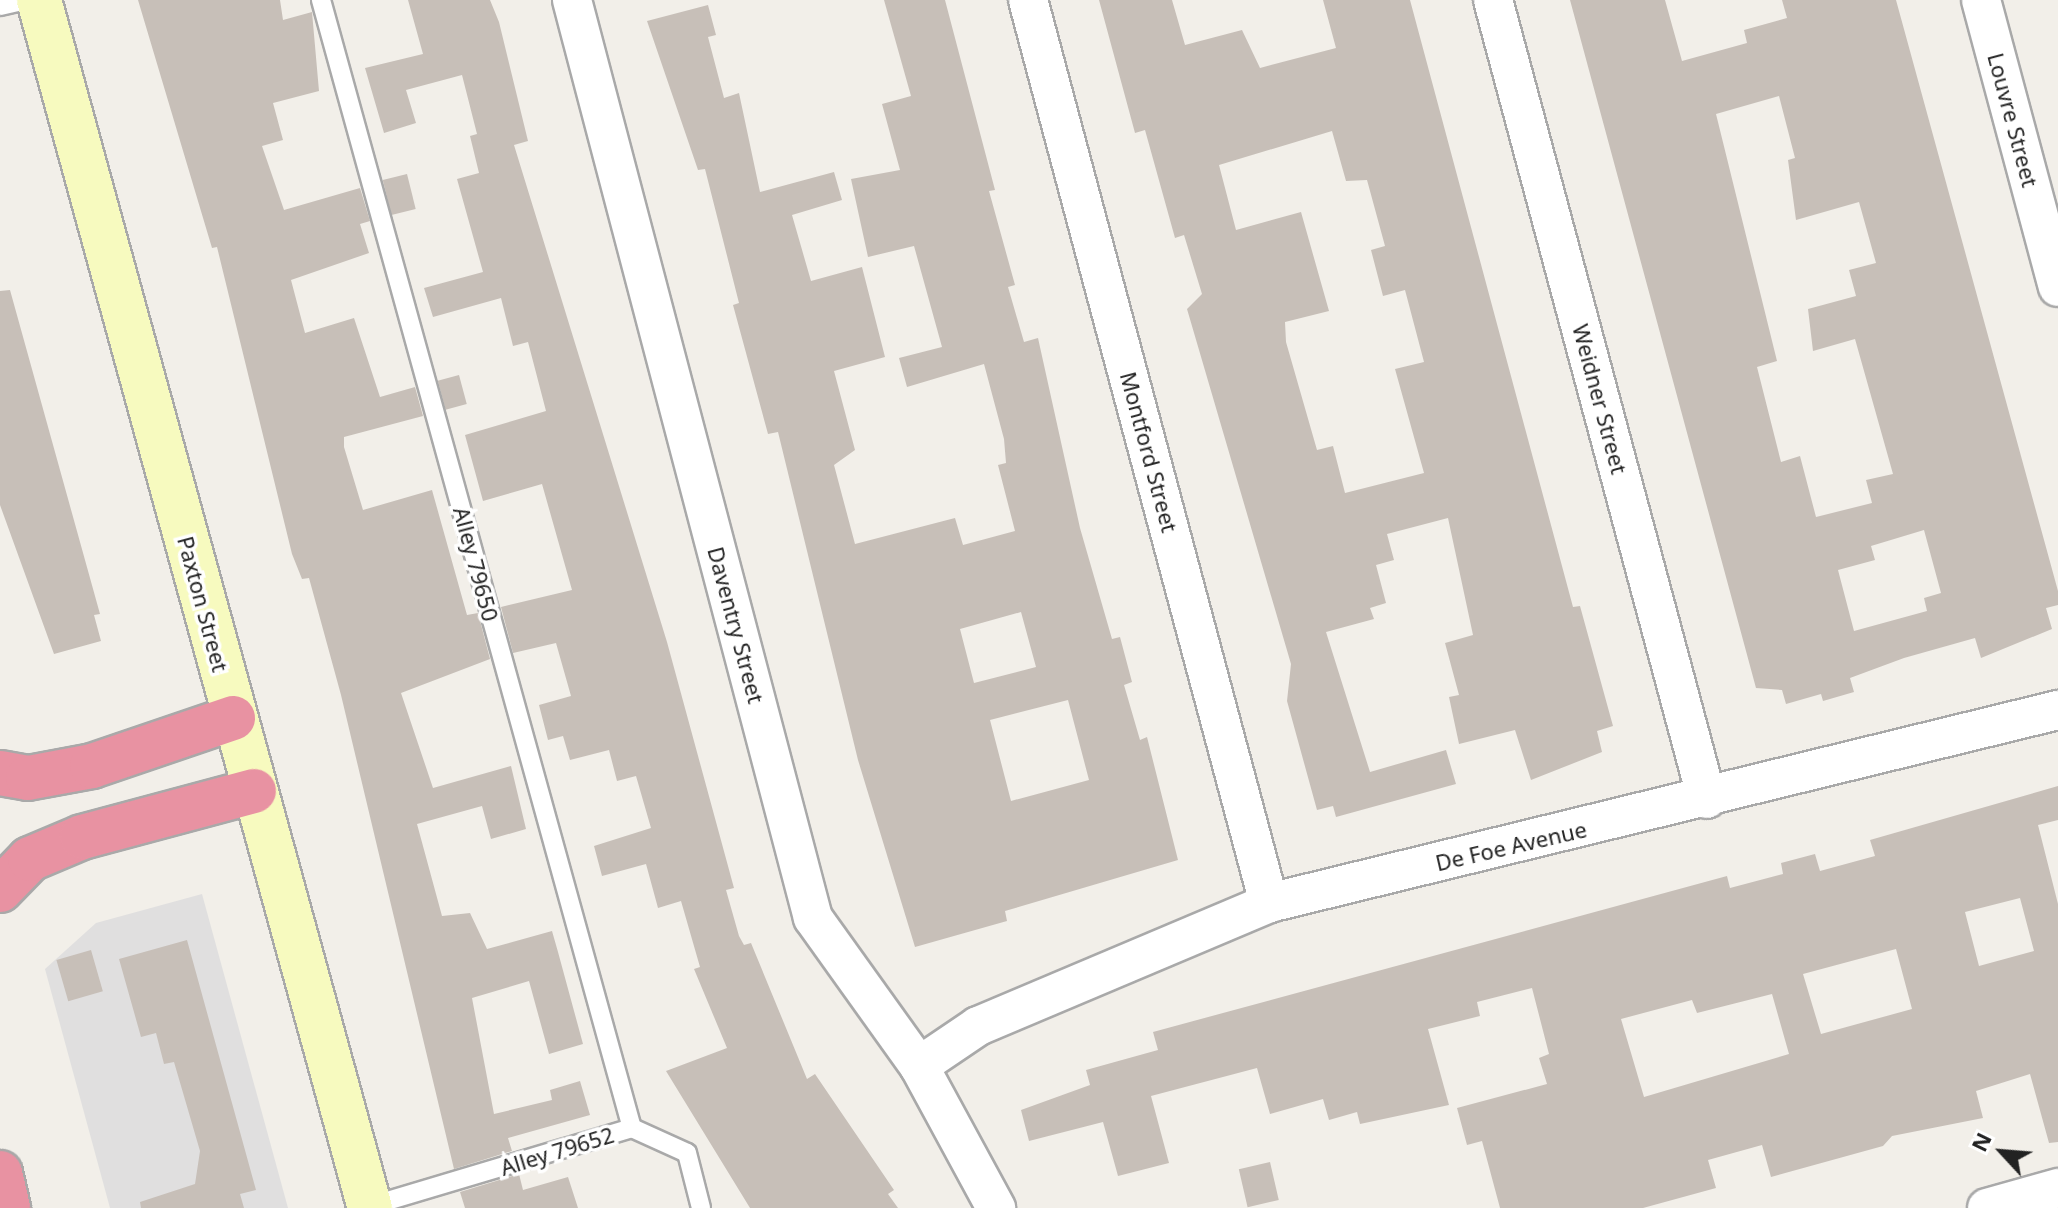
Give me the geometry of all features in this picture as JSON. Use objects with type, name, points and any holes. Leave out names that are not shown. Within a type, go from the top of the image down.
[{"type":"highway","points":[[0,773],[28,778],[92,766],[233,718]]},
{"type":"highway","points":[[0,890],[30,859],[82,837],[254,791]]},
{"type":"highway","points":[[0,1173],[8,1208]]},
{"type":"main road","name":"Paxton Street","points":[[39,0],[368,1208]]},
{"type":"street","name":"Daventry Street","points":[[572,0],[813,918],[919,1066],[996,1208]]},
{"type":"street","name":"Montford Street","points":[[1028,0],[1269,903]]},
{"type":"street","name":"Weidner Street","points":[[1493,0],[1707,799]]},
{"type":"street","name":"Louvre Street","points":[[1981,0],[2058,287]]},
{"type":"street","name":"De Foe Avenue","points":[[919,1066],[978,1026],[1269,903],[1707,799],[2058,710]]},
{"type":"street","points":[[1987,1208],[2058,1188]]},
{"type":"lane","points":[[0,6],[25,0]]},
{"type":"lane","name":"Alley 79650","points":[[321,0],[632,1128]]},
{"type":"lane","name":"Alley 79652","points":[[368,1208],[632,1128],[687,1153],[701,1208]]},
{"type":"shaded area","points":[[202,894],[288,1208],[110,1208],[45,969],[96,923]]},
{"type":"building","points":[[138,0],[280,0],[283,20],[312,12],[319,91],[273,103],[283,140],[262,146],[284,210],[360,188],[370,221],[360,224],[369,253],[291,280],[305,333],[354,318],[380,397],[415,387],[423,416],[344,437],[344,447],[363,510],[432,490],[467,615],[478,613],[490,659],[401,693],[433,788],[511,766],[526,829],[491,839],[482,806],[417,824],[442,916],[470,913],[487,949],[552,931],[583,1044],[549,1054],[529,981],[472,998],[494,1114],[552,1100],[550,1090],[580,1081],[590,1115],[508,1138],[512,1151],[454,1169],[341,695],[309,578],[302,579],[292,554],[217,247],[212,248]]},
{"type":"building","points":[[408,0],[490,0],[499,22],[528,141],[514,145],[667,642],[734,888],[726,890],[739,936],[744,945],[751,943],[807,1079],[815,1074],[894,1190],[888,1194],[898,1208],[750,1208],[666,1071],[727,1048],[694,969],[700,967],[681,901],[658,908],[646,864],[602,876],[594,846],[651,828],[636,776],[617,781],[609,750],[570,760],[563,736],[548,740],[539,705],[571,696],[556,643],[513,653],[501,607],[572,590],[542,484],[483,501],[465,435],[546,411],[528,342],[513,346],[501,298],[433,317],[424,288],[483,272],[457,179],[479,173],[470,136],[477,134],[462,75],[406,90],[416,123],[384,133],[365,68],[423,54]]},
{"type":"building","points":[[884,0],[945,0],[995,190],[989,191],[1015,285],[1008,287],[1024,342],[1038,338],[1080,528],[1112,639],[1120,637],[1132,682],[1124,685],[1140,740],[1147,737],[1178,860],[1005,911],[1007,921],[915,947],[858,760],[778,432],[768,434],[733,305],[739,303],[705,169],[698,170],[647,21],[708,5],[716,35],[708,37],[724,98],[739,93],[760,192],[834,172],[842,200],[792,215],[811,281],[862,267],[885,357],[834,371],[855,450],[834,465],[855,544],[955,518],[963,545],[1015,531],[998,465],[1006,463],[1004,439],[984,364],[907,387],[899,358],[942,347],[914,246],[868,257],[851,179],[900,170],[882,104],[911,96]],"holes":[[[1021,612],[1036,667],[974,683],[960,629]],[[1068,700],[1089,780],[1011,801],[990,720]]]},
{"type":"building","points":[[1099,0],[1172,0],[1185,45],[1242,30],[1260,68],[1336,48],[1323,0],[1410,0],[1573,607],[1580,606],[1613,726],[1597,731],[1602,752],[1531,780],[1515,730],[1459,744],[1449,697],[1459,695],[1445,643],[1473,635],[1448,518],[1387,534],[1394,560],[1376,565],[1386,603],[1370,608],[1374,619],[1326,632],[1370,772],[1446,750],[1456,784],[1336,817],[1333,806],[1317,810],[1287,701],[1291,664],[1187,309],[1202,294],[1184,235],[1175,238],[1145,130],[1135,133]],"holes":[[[1332,131],[1346,181],[1367,180],[1385,246],[1371,250],[1383,296],[1405,290],[1424,362],[1395,369],[1424,473],[1345,493],[1333,446],[1317,450],[1286,342],[1285,322],[1329,311],[1301,212],[1236,230],[1219,165]]]},
{"type":"building","points":[[1570,0],[1665,0],[1682,61],[1747,43],[1744,30],[1787,18],[1782,0],[1896,0],[2058,591],[2058,605],[2046,608],[2052,629],[1981,658],[1975,638],[1904,658],[1850,678],[1854,692],[1823,701],[1821,694],[1786,704],[1782,690],[1756,688]],"holes":[[[1779,96],[1795,158],[1788,160],[1796,220],[1859,202],[1876,263],[1849,270],[1856,296],[1808,309],[1813,351],[1855,339],[1893,474],[1866,480],[1872,503],[1816,517],[1800,456],[1781,462],[1757,367],[1777,361],[1716,114]],[[1924,530],[1941,593],[1924,598],[1927,611],[1854,631],[1838,570],[1875,560],[1871,546]]]},
{"type":"building","points":[[407,174],[416,209],[391,215],[383,180]]},
{"type":"building","points":[[10,290],[100,614],[94,615],[101,641],[54,654],[0,505],[0,291]]},
{"type":"building","points":[[459,375],[467,404],[446,410],[438,381]]},
{"type":"building","points":[[2058,786],[2058,820],[2038,825],[2058,904],[2058,1142],[2049,1143],[2030,1074],[1976,1091],[1983,1118],[1892,1136],[1883,1146],[1771,1177],[1762,1145],[1708,1160],[1716,1188],[1643,1208],[1500,1208],[1482,1141],[1467,1145],[1457,1108],[1547,1084],[1539,1058],[1549,1054],[1532,988],[1477,1002],[1480,1016],[1428,1029],[1449,1105],[1360,1124],[1357,1112],[1329,1120],[1323,1099],[1270,1114],[1257,1068],[1151,1096],[1169,1163],[1118,1176],[1103,1122],[1029,1141],[1021,1110],[1090,1085],[1086,1070],[1158,1050],[1153,1032],[1727,876],[1730,888],[1783,874],[1781,863],[1815,854],[1820,871],[1875,856],[1870,840]],"holes":[[[2020,898],[2034,951],[1979,966],[1965,912]],[[1896,949],[1912,1009],[1821,1034],[1803,974]],[[1772,994],[1789,1054],[1644,1097],[1621,1019],[1692,1000],[1697,1013]]]},
{"type":"building","points":[[187,940],[256,1190],[240,1194],[244,1208],[141,1208],[140,1202],[195,1184],[200,1151],[174,1062],[164,1064],[156,1033],[141,1037],[119,959]]},
{"type":"building","points":[[91,950],[103,991],[68,1001],[56,960]]},
{"type":"building","points":[[1270,1162],[1279,1200],[1248,1207],[1239,1169]]},
{"type":"building","points":[[519,1174],[523,1190],[568,1177],[578,1208],[465,1208],[460,1192]]}]
